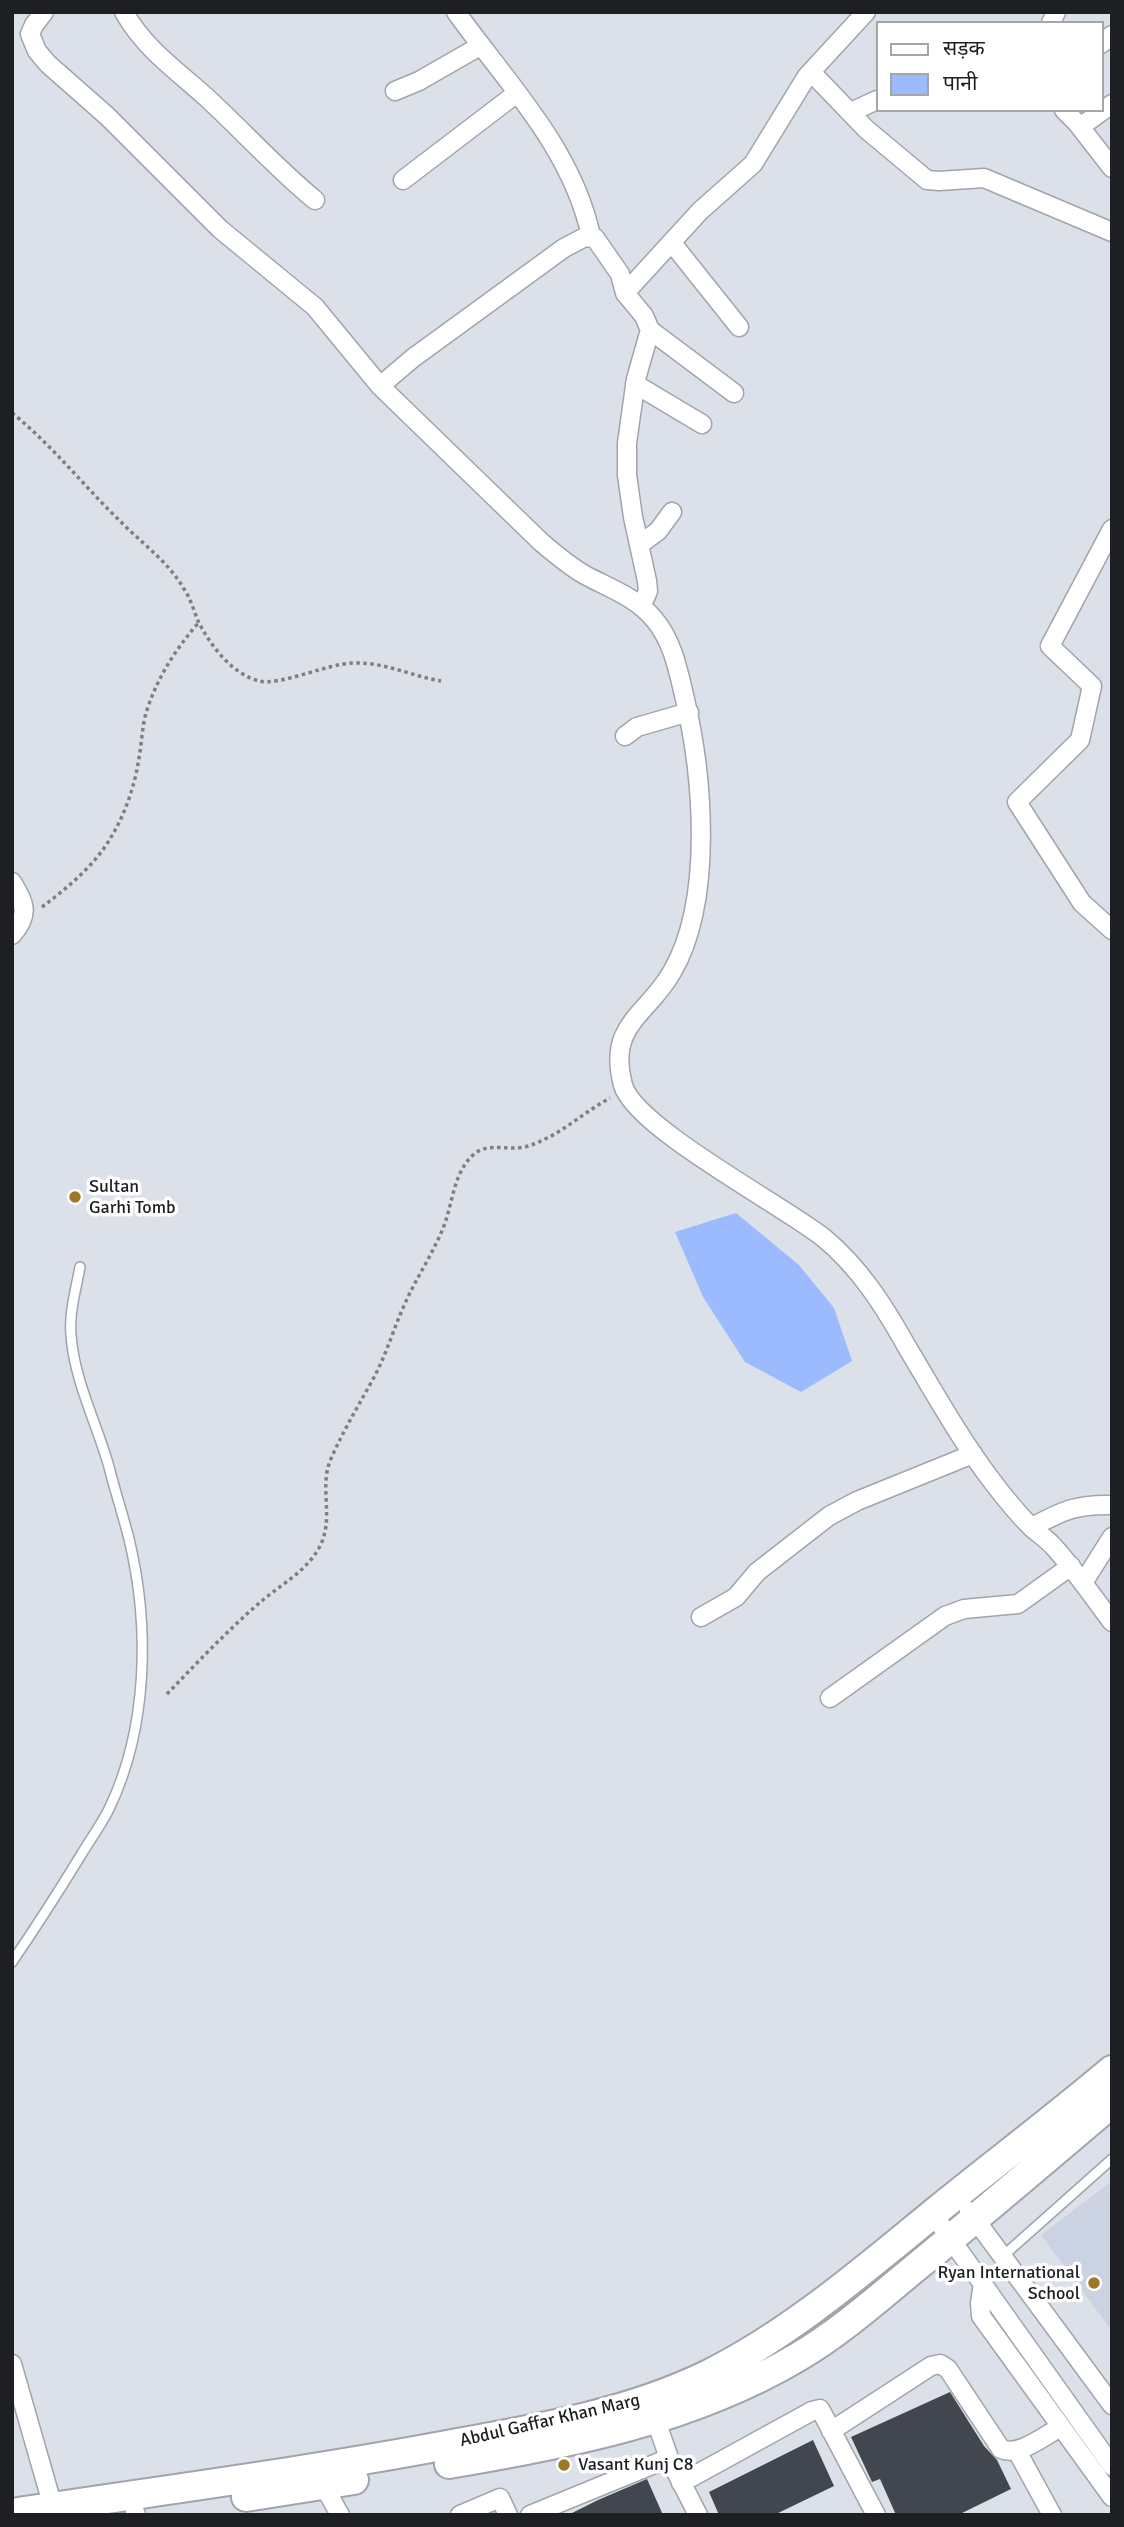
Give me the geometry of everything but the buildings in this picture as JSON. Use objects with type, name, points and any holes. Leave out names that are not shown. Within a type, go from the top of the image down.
[{"type":"main road","name":"Abdul Gaffar Khan Marg","points":[[12,2513],[430,2448],[557,2423],[653,2396],[705,2376],[761,2344],[845,2284],[1031,2138],[1112,2070]]},
{"type":"main road","name":"Abdul Gaffar Khan Marg","points":[[129,2514],[327,2491],[572,2442],[721,2395],[796,2358],[867,2308],[1112,2103]]},
{"type":"street","points":[[44,12],[30,34],[37,51],[47,64],[107,116],[220,229],[315,307],[380,386],[564,562],[642,605],[666,637],[689,712],[698,776],[698,890],[690,928],[674,968],[653,999],[630,1022],[625,1031],[618,1062],[624,1091],[640,1110],[665,1131],[822,1236],[846,1257],[882,1304],[992,1482],[1071,1566],[1112,1622]]},
{"type":"street","points":[[124,12],[146,45],[206,97],[277,167],[315,200]]},
{"type":"street","points":[[456,12],[539,121],[573,178],[591,236],[599,242],[620,274],[625,293],[650,330],[734,393]]},
{"type":"street","points":[[625,293],[701,211],[753,163],[811,72],[866,12]]},
{"type":"street","points":[[395,91],[419,81],[480,46]]},
{"type":"street","points":[[811,72],[866,129],[927,180],[984,178],[1112,232]]},
{"type":"street","points":[[403,180],[517,93]]},
{"type":"street","points":[[851,112],[876,100]]},
{"type":"street","points":[[1066,112],[1112,168]]},
{"type":"street","points":[[1080,128],[1101,112]]},
{"type":"street","points":[[380,386],[413,358],[564,248],[591,236]]},
{"type":"street","points":[[672,243],[739,327]]},
{"type":"street","points":[[642,605],[648,591],[627,475],[627,443],[635,384],[650,330]]},
{"type":"street","points":[[635,384],[702,424]]},
{"type":"street","points":[[639,545],[658,531],[672,512]]},
{"type":"street","points":[[1112,529],[1050,646],[1092,686],[1080,740],[1017,802],[1082,903],[1112,930]]},
{"type":"street","points":[[625,736],[637,727],[689,712]]},
{"type":"street","points":[[12,882],[25,911],[17,930]]},
{"type":"street","points":[[701,1617],[736,1597],[757,1572],[829,1516],[857,1501],[974,1454]]},
{"type":"street","points":[[1032,1527],[1084,1504],[1112,1505]]},
{"type":"street","points":[[1083,1583],[1112,1536]]},
{"type":"street","points":[[830,1698],[944,1616],[964,1609],[1018,1604],[1071,1566]]},
{"type":"street","points":[[957,2195],[1112,2405]]},
{"type":"street","points":[[933,2214],[1112,2465]]},
{"type":"street","points":[[983,2283],[981,2316],[1112,2497]]},
{"type":"street","points":[[12,2364],[53,2507]]},
{"type":"street","points":[[831,2431],[931,2366],[940,2364],[948,2369],[997,2444],[1007,2452],[1017,2451],[1061,2427]]},
{"type":"street","points":[[681,2483],[820,2409],[876,2515]]},
{"type":"street","points":[[655,2418],[669,2458],[698,2515]]},
{"type":"street","points":[[1017,2451],[1052,2515]]},
{"type":"street","points":[[530,2515],[669,2458]]},
{"type":"street","points":[[327,2491],[340,2515]]},
{"type":"street","points":[[460,2515],[500,2498],[508,2515]]},
{"type":"lane","points":[[12,1962],[47,1911],[108,1811],[133,1741],[143,1652],[130,1541],[105,1451],[76,1364],[71,1334],[80,1267]]},
{"type":"lane","points":[[1003,2256],[1112,2159]]},
{"type":"path","points":[[12,414],[50,445],[118,520],[173,573],[186,592],[206,636],[242,674],[259,681],[277,680],[322,667],[357,663],[391,666],[442,681]]},
{"type":"path","points":[[17,930],[96,859],[112,836],[127,806],[139,762],[146,712],[160,676],[173,652],[199,622]]},
{"type":"path","points":[[167,1695],[256,1606],[304,1568],[319,1548],[328,1520],[325,1489],[329,1465],[386,1353],[403,1308],[445,1222],[454,1189],[465,1165],[474,1154],[485,1148],[526,1147],[552,1136],[593,1107],[624,1091]]},
{"type":"shaded area","name":"Ryan International School","points":[[1112,2181],[1112,2331],[1041,2235]]},
{"type":"water","points":[[736,1213],[799,1265],[834,1308],[852,1361],[801,1392],[745,1362],[703,1297],[675,1232]]},
{"type":"place","name":"Sultan Garhi Tomb","points":[[75,1197]]},
{"type":"place","name":"Ryan International School","points":[[1094,2283]]},
{"type":"place","name":"Vasant Kunj C8","points":[[564,2465]]}]
